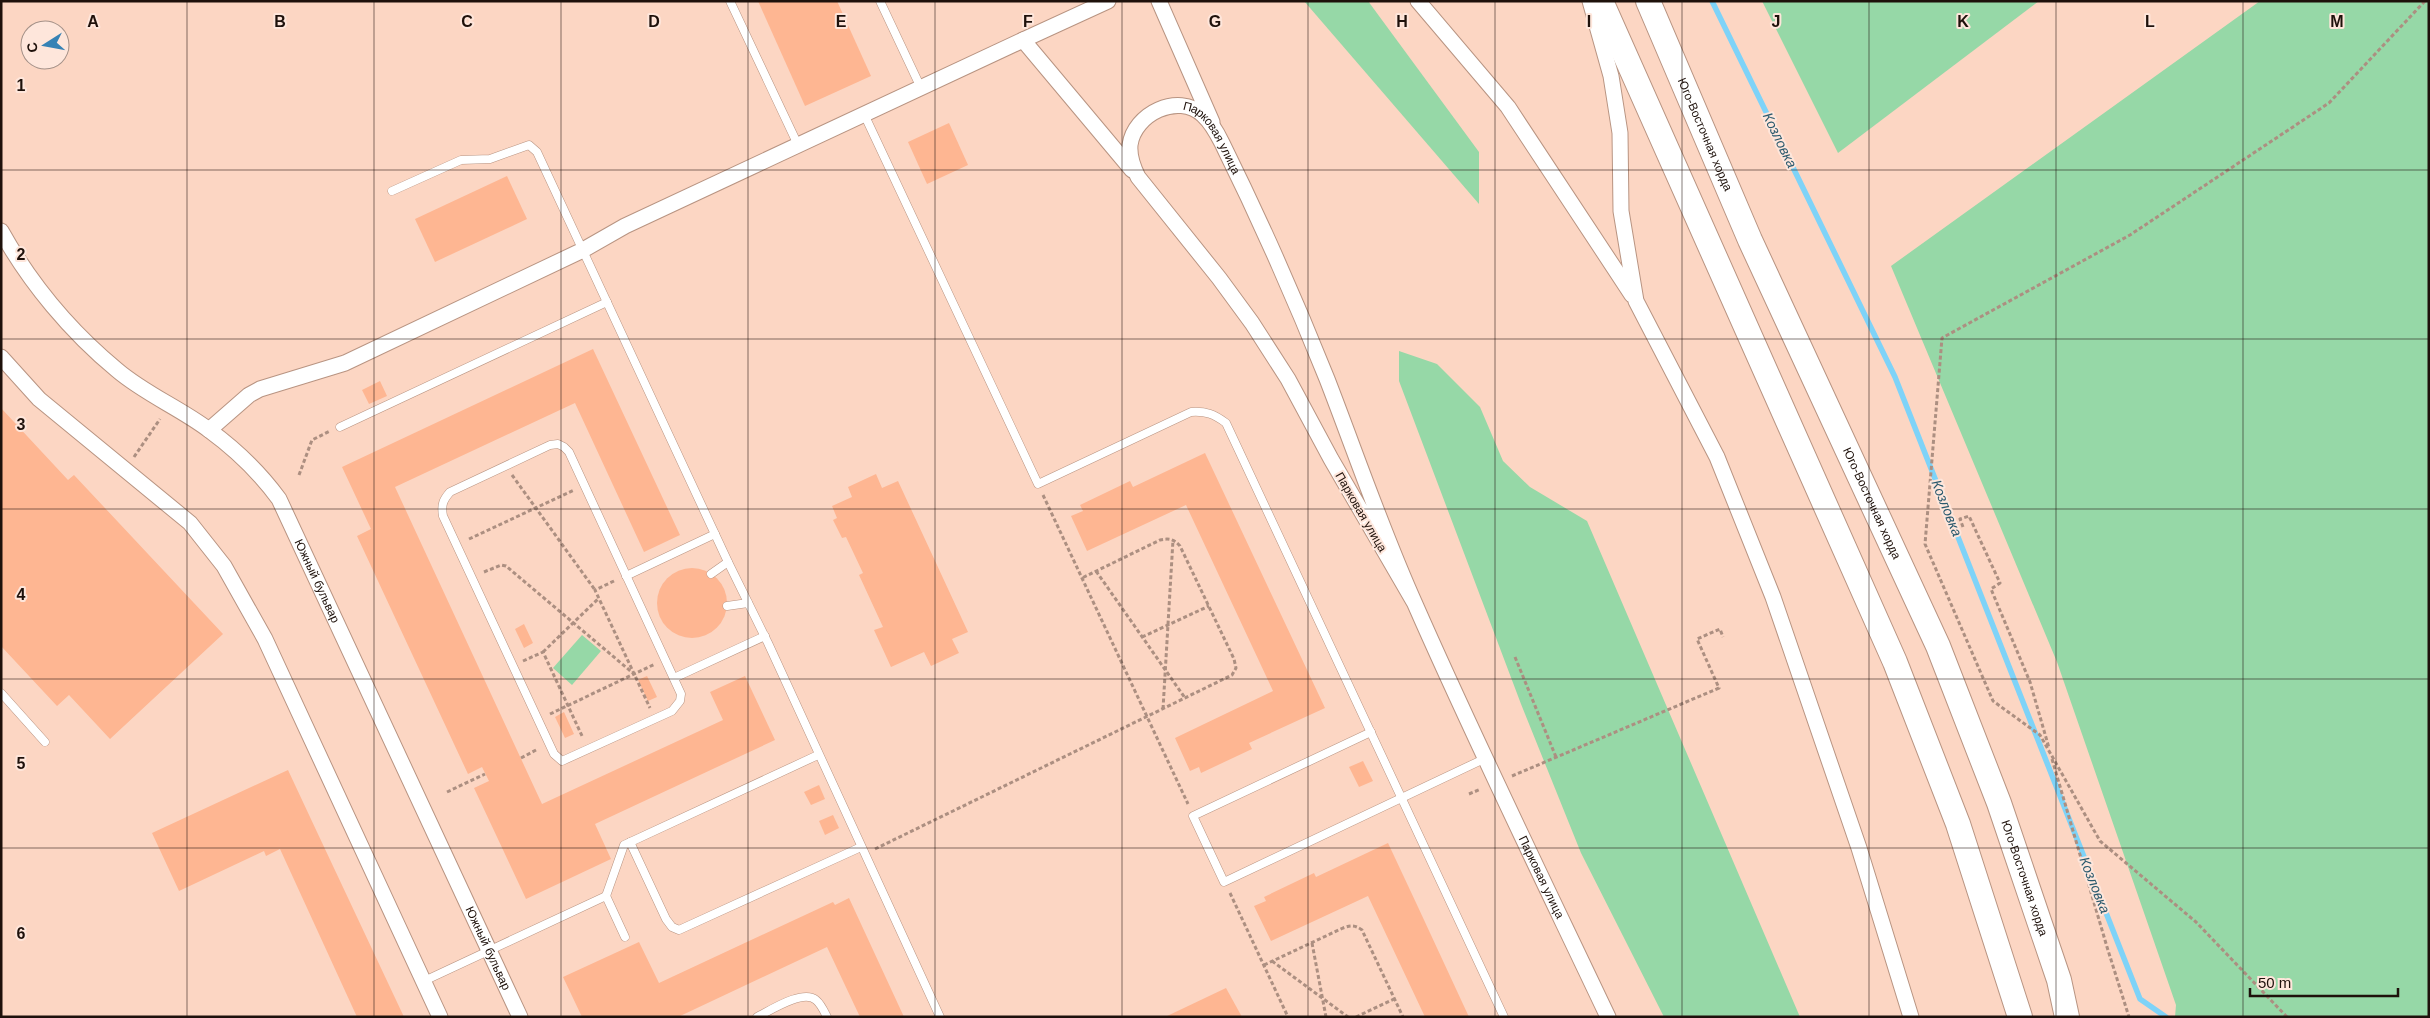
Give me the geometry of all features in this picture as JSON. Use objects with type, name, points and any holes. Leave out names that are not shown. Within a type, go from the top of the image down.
[{"type":"main road","points":[[1601,1],[1895,662],[1958,824],[2020,1017]]},
{"type":"main road","name":"Юго-Восточная хорда","points":[[1648,1],[1750,240],[1938,646],[1999,803],[2058,980],[2067,1017]]},
{"type":"main road","points":[[2058,980],[2072,1017]]},
{"type":"street","points":[[209,430],[255,392],[345,363],[583,250],[625,226],[1108,1]]},
{"type":"street","points":[[1159,1],[1218,134]]},
{"type":"street","points":[[1418,1],[1508,107],[1636,301],[1716,458],[1773,597],[1860,848],[1911,1017]]},
{"type":"street","points":[[1590,1],[1611,76],[1620,133],[1621,211],[1636,301]]},
{"type":"street","points":[[1023,40],[1138,178]]},
{"type":"street","name":"Парковая улица","points":[[1414,602],[1331,459],[1288,379],[1252,322],[1138,178],[1130,161],[1130,144],[1135,129],[1143,118],[1162,107],[1182,106],[1202,113],[1218,134],[1252,203],[1298,306],[1414,602],[1608,1017]]},
{"type":"street","name":"Южный бульвар","points":[[1,231],[10,247],[55,310],[117,370],[169,406],[209,430],[264,479],[279,499],[520,1017]]},
{"type":"street","points":[[1,357],[39,399],[190,523],[224,566],[265,639],[440,1017]]},
{"type":"lane","points":[[730,1],[798,145]]},
{"type":"lane","points":[[880,1],[921,88]]},
{"type":"lane","points":[[864,114],[1038,484],[1191,412],[1203,411],[1216,415],[1226,423],[1504,1017]]},
{"type":"lane","points":[[392,191],[456,161],[490,160],[529,145],[534,147],[728,562],[765,636],[818,755],[940,1017]]},
{"type":"lane","points":[[340,427],[607,302]]},
{"type":"lane","points":[[558,444],[564,446],[569,452],[584,485],[681,694],[680,701],[672,711],[562,761],[557,758],[538,719],[443,516],[441,507],[450,492],[550,445],[558,444]]},
{"type":"lane","points":[[626,576],[715,534]]},
{"type":"lane","points":[[711,574],[728,562]]},
{"type":"lane","points":[[727,606],[748,603]]},
{"type":"lane","points":[[674,678],[765,636]]},
{"type":"lane","points":[[1,693],[45,742]]},
{"type":"lane","points":[[1371,732],[1194,816],[1224,882],[1486,758]]},
{"type":"lane","points":[[624,936],[606,896],[624,845],[818,755]]},
{"type":"lane","points":[[630,842],[666,918],[672,928],[679,930],[863,850]]},
{"type":"lane","points":[[424,981],[606,896]]},
{"type":"lane","points":[[757,1017],[797,998],[807,996],[816,1000],[827,1017]]},
{"type":"path","points":[[2287,1017],[2196,922],[2100,841],[2040,735],[1993,701],[1925,544],[1942,338],[2130,235],[2329,103],[2425,1]]},
{"type":"path","points":[[126,469],[169,406]]},
{"type":"path","points":[[299,475],[312,440],[340,427]]},
{"type":"path","points":[[505,466],[595,590],[655,719]]},
{"type":"path","points":[[1038,484],[1194,816]]},
{"type":"path","points":[[457,545],[584,485]]},
{"type":"path","points":[[1963,527],[1960,519],[1969,516],[2000,583],[1991,589],[2030,682],[2107,947],[2130,1017]]},
{"type":"path","points":[[863,850],[1232,675],[1236,668],[1234,660],[1180,546],[1173,540],[1160,540],[1082,578]]},
{"type":"path","points":[[1163,709],[1173,540]]},
{"type":"path","points":[[472,578],[497,566],[504,565],[634,674]]},
{"type":"path","points":[[1096,571],[1185,698]]},
{"type":"path","points":[[595,590],[626,576]]},
{"type":"path","points":[[513,666],[543,652],[599,598]]},
{"type":"path","points":[[1142,637],[1209,606]]},
{"type":"path","points":[[1511,776],[1719,688],[1697,639],[1720,629],[1724,637]]},
{"type":"path","points":[[543,652],[588,750]]},
{"type":"path","points":[[1515,657],[1556,757]]},
{"type":"path","points":[[538,719],[665,660]]},
{"type":"path","points":[[521,758],[550,744]]},
{"type":"path","points":[[447,792],[485,774]]},
{"type":"path","points":[[1224,882],[1288,1017]]},
{"type":"path","points":[[1264,965],[1350,925],[1358,927],[1362,930],[1403,1017]]},
{"type":"path","points":[[1312,943],[1326,1017]]},
{"type":"path","points":[[1272,962],[1348,1017]]},
{"type":"path","points":[[1356,1017],[1394,999]]},
{"type":"green space","points":[[1304,1],[1368,1],[1479,152],[1479,204]]},
{"type":"green space","points":[[1762,1],[2039,1],[1838,153]]},
{"type":"green space","points":[[2260,1],[2429,1],[2429,1017],[2175,1017],[2176,1005],[2057,662],[1891,266]]},
{"type":"green space","points":[[1399,351],[1437,364],[1480,407],[1503,461],[1530,487],[1587,521],[1800,1017],[1664,1017],[1581,853],[1521,704],[1399,381]]},
{"type":"green space","points":[[582,635],[601,651],[572,685],[553,668]]},
{"type":"building","points":[[758,1],[837,1],[871,76],[805,106]]},
{"type":"building","points":[[949,123],[968,165],[927,184],[908,142]]},
{"type":"building","points":[[507,176],[527,219],[435,262],[415,219]]},
{"type":"building","points":[[593,349],[680,535],[644,552],[575,403],[395,487],[535,789],[542,804],[723,720],[710,692],[745,676],[775,740],[595,824],[611,859],[526,899],[474,788],[489,781],[482,767],[468,774],[357,536],[371,529],[342,467]]},
{"type":"building","points":[[380,381],[387,396],[369,404],[362,390]]},
{"type":"building","points":[[1,408],[68,480],[74,475],[223,634],[110,739],[69,695],[57,706],[1,646]]},
{"type":"building","points":[[1205,453],[1325,708],[1249,743],[1252,749],[1201,773],[1199,767],[1190,771],[1175,738],[1273,691],[1186,505],[1087,551],[1071,516],[1083,511],[1080,505],[1130,481],[1133,487]]},
{"type":"building","points":[[876,474],[882,488],[898,481],[968,632],[952,639],[959,653],[931,666],[924,652],[891,667],[874,630],[883,627],[859,575],[863,573],[846,537],[842,538],[833,520],[837,518],[832,506],[852,497],[848,487]]},
{"type":"building","points":[[692,568],[705,571],[717,578],[724,590],[727,603],[724,616],[717,628],[705,635],[692,638],[679,635],[667,628],[660,616],[657,603],[660,590],[667,578],[679,571]]},
{"type":"building","points":[[524,624],[533,643],[524,648],[515,629]]},
{"type":"building","points":[[647,676],[657,697],[648,701],[638,680]]},
{"type":"building","points":[[564,712],[574,734],[565,738],[555,717]]},
{"type":"building","points":[[1363,761],[1373,781],[1359,787],[1349,767]]},
{"type":"building","points":[[288,770],[404,1017],[357,1017],[280,849],[266,856],[264,851],[179,891],[152,833]]},
{"type":"building","points":[[819,785],[825,799],[811,805],[804,792]]},
{"type":"building","points":[[833,815],[839,828],[825,835],[819,821]]},
{"type":"building","points":[[1388,843],[1469,1017],[1425,1017],[1368,896],[1271,941],[1254,906],[1266,901],[1264,897],[1314,873],[1316,877]]},
{"type":"building","points":[[849,898],[904,1017],[860,1017],[827,947],[678,1017],[582,1017],[563,977],[639,942],[659,983],[833,902],[835,905]]},
{"type":"building","points":[[1226,988],[1242,1017],[1165,1017]]},
{"type":"waterway","name":"Козловка","points":[[1712,1],[1895,377],[2140,999],[2166,1017]]}]
